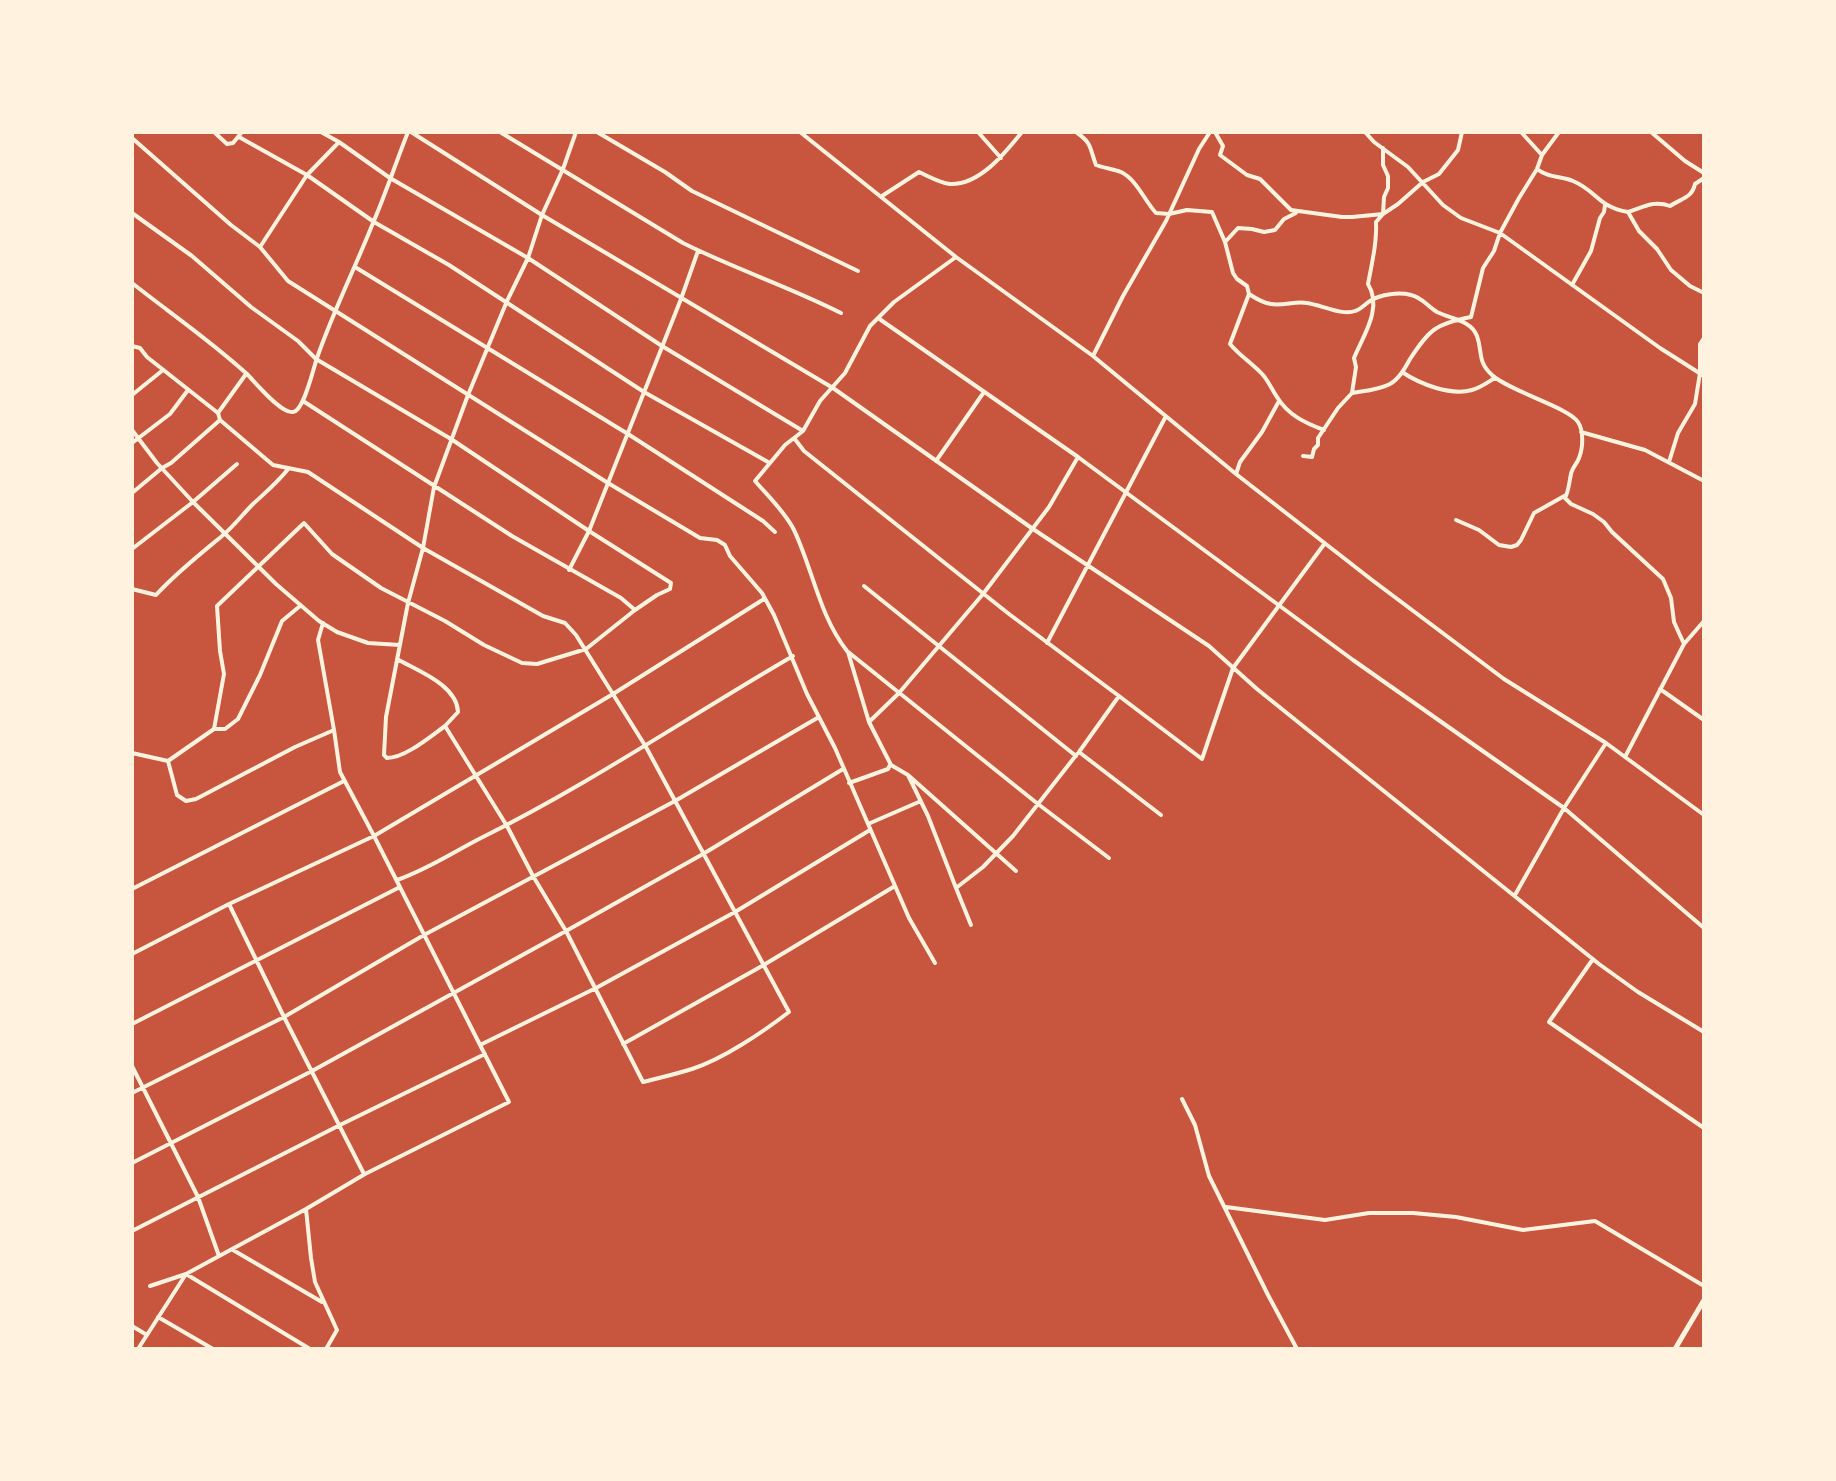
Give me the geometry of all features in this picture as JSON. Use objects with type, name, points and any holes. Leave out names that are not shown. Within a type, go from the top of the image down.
[{"type":"street","points":[[214,132],[227,144],[233,143],[240,135],[307,175],[374,222],[507,301],[644,392],[768,462]]},
{"type":"street","points":[[321,132],[390,178],[528,258],[662,346],[803,431]]},
{"type":"street","points":[[132,283],[217,349],[270,398],[288,412],[294,412],[303,401],[316,359],[410,132],[542,215],[833,388],[1033,529],[1209,646],[1257,689],[1593,959],[1638,992],[1704,1032]]},
{"type":"street","points":[[500,132],[698,251],[841,313]]},
{"type":"street","points":[[397,659],[446,687],[458,705],[458,712],[422,743],[394,758],[387,758],[384,755],[386,717],[397,659],[408,603],[423,548],[434,487],[468,395],[528,258],[576,132]]},
{"type":"street","points":[[597,132],[692,191],[858,271]]},
{"type":"street","points":[[800,132],[956,257],[1093,356],[1236,474],[1504,679],[1606,743],[1704,815]]},
{"type":"street","points":[[978,132],[1001,158]]},
{"type":"street","points":[[880,196],[919,172],[948,184],[969,181],[1001,158],[1022,132]]},
{"type":"street","points":[[1076,132],[1092,148],[1096,165],[1125,174],[1156,213],[1187,210],[1212,212],[1225,242],[1233,273],[1247,286],[1249,294],[1230,344],[1262,374],[1279,401],[1297,418],[1324,430]]},
{"type":"street","points":[[1093,356],[1169,214],[1199,149],[1212,132],[1223,146],[1220,155],[1247,175],[1260,179],[1286,205],[1298,212],[1342,217],[1383,214]]},
{"type":"street","points":[[1365,132],[1408,167],[1443,205],[1461,218],[1500,233],[1702,375]]},
{"type":"street","points":[[1303,456],[1312,457],[1318,438],[1352,393],[1356,367],[1354,358],[1369,328],[1373,298],[1368,284],[1376,222],[1423,182],[1439,174],[1458,150],[1462,132]]},
{"type":"street","points":[[1521,132],[1542,155]]},
{"type":"street","points":[[1352,393],[1392,384],[1430,331],[1443,324],[1471,317],[1483,268],[1542,155],[1559,132]]},
{"type":"street","points":[[1537,169],[1545,175],[1579,184],[1605,205],[1628,212],[1648,204],[1670,206],[1690,195],[1695,184],[1704,176],[1651,132]]},
{"type":"street","points":[[132,138],[260,247],[288,281],[608,483],[700,538],[717,540],[725,545],[730,556],[762,593],[774,615],[909,918],[935,963]]},
{"type":"street","points":[[260,247],[307,175],[339,142]]},
{"type":"street","points":[[1383,148],[1382,162],[1387,171],[1388,188],[1383,214]]},
{"type":"street","points":[[1572,285],[1591,251],[1605,205]]},
{"type":"street","points":[[1225,242],[1238,228],[1264,232],[1275,230],[1284,219],[1298,212]]},
{"type":"street","points":[[1628,212],[1639,231],[1657,249],[1671,270],[1704,293]]},
{"type":"street","points":[[132,213],[192,256],[316,359],[451,439],[671,583],[670,589],[635,610],[586,649],[537,664],[522,663],[381,588],[332,554],[304,523],[217,606],[224,674],[214,729]]},
{"type":"street","points":[[569,570],[589,531],[698,251]]},
{"type":"street","points":[[956,257],[901,296],[870,326],[845,373],[820,401],[803,431],[768,462],[755,481],[793,528],[836,636],[847,651],[1109,858]]},
{"type":"street","points":[[354,266],[628,434],[763,521],[775,532]]},
{"type":"street","points":[[1249,294],[1270,304],[1305,303],[1332,308],[1341,313],[1355,312],[1373,298],[1392,294],[1412,295],[1436,311],[1472,328],[1477,335],[1484,366],[1495,378],[1568,414],[1579,424],[1579,458],[1571,471],[1565,498],[1604,522],[1663,579],[1671,598],[1674,622],[1684,644]]},
{"type":"street","points":[[878,318],[1078,457],[1353,660],[1564,808],[1704,928]]},
{"type":"street","points":[[1669,462],[1678,433],[1695,404],[1702,375],[1700,344],[1704,338]]},
{"type":"street","points":[[132,346],[140,348],[147,357],[218,413],[220,420],[273,465],[308,472],[423,548],[543,616],[565,623],[586,649],[646,747],[789,1012],[772,1025],[693,1069],[643,1082],[566,931],[507,826],[445,726]]},
{"type":"street","points":[[132,395],[163,370]]},
{"type":"street","points":[[1402,372],[1414,380],[1457,392],[1472,390],[1495,378]]},
{"type":"street","points":[[218,413],[246,374]]},
{"type":"street","points":[[132,443],[170,414],[188,390]]},
{"type":"street","points":[[936,461],[984,392]]},
{"type":"street","points":[[303,401],[434,487],[569,570],[621,598],[635,610]]},
{"type":"street","points":[[1236,474],[1240,462],[1279,401]]},
{"type":"street","points":[[1047,643],[1166,416]]},
{"type":"street","points":[[132,493],[220,420]]},
{"type":"street","points":[[132,430],[193,502],[300,606],[337,632],[368,643],[400,645]]},
{"type":"street","points":[[1581,432],[1637,448],[1704,481]]},
{"type":"street","points":[[794,438],[804,451],[983,594],[1202,759],[1233,668],[1325,543]]},
{"type":"street","points":[[869,722],[899,693],[983,594],[1049,507],[1078,457]]},
{"type":"street","points":[[132,549],[237,464]]},
{"type":"street","points":[[132,589],[156,595],[164,584],[278,483],[289,468]]},
{"type":"street","points":[[1456,520],[1479,530],[1499,545],[1511,547],[1521,540],[1534,513],[1568,494]]},
{"type":"street","points":[[864,586],[1077,754],[1161,815]]},
{"type":"street","points":[[132,954],[229,904],[374,836],[613,694],[764,599]]},
{"type":"street","points":[[132,753],[168,761],[214,729],[225,729],[238,719],[282,621],[300,606]]},
{"type":"street","points":[[1625,757],[1684,644],[1704,621]]},
{"type":"street","points":[[150,1286],[186,1274],[233,1250],[365,1174],[509,1102],[344,781],[337,760],[318,640],[323,623]]},
{"type":"street","points":[[847,651],[869,722],[891,765],[908,775],[1016,871]]},
{"type":"street","points":[[397,880],[507,826],[646,747],[793,656]]},
{"type":"street","points":[[1660,689],[1704,720]]},
{"type":"street","points":[[956,888],[983,867],[1013,836],[1119,696]]},
{"type":"street","points":[[132,1093],[284,1017],[424,935],[675,801],[819,717]]},
{"type":"street","points":[[168,761],[177,795],[186,801],[196,799],[334,730]]},
{"type":"street","points":[[1515,895],[1564,808],[1606,743]]},
{"type":"street","points":[[849,783],[888,769],[891,765]]},
{"type":"street","points":[[132,1163],[312,1071],[566,931],[703,854],[843,769]]},
{"type":"street","points":[[908,775],[971,925]]},
{"type":"street","points":[[132,889],[344,781]]},
{"type":"street","points":[[480,1045],[596,988],[735,912],[868,827],[921,801]]},
{"type":"street","points":[[623,1044],[895,886]]},
{"type":"street","points":[[132,1024],[400,887]]},
{"type":"street","points":[[229,904],[365,1174]]},
{"type":"street","points":[[1593,959],[1549,1022],[1704,1128]]},
{"type":"street","points":[[132,1231],[485,1054]]},
{"type":"street","points":[[132,1066],[198,1197],[219,1256]]},
{"type":"street","points":[[1182,1099],[1195,1125],[1209,1176],[1297,1349]]},
{"type":"street","points":[[1226,1207],[1325,1220],[1369,1213],[1413,1213],[1487,1222],[1523,1230],[1595,1221],[1704,1286]]},
{"type":"street","points":[[306,1209],[315,1282],[337,1330],[326,1349]]},
{"type":"street","points":[[233,1250],[324,1304]]},
{"type":"street","points":[[138,1349],[186,1274]]},
{"type":"street","points":[[186,1274],[310,1349]]},
{"type":"street","points":[[1675,1349],[1704,1300]]},
{"type":"street","points":[[158,1317],[213,1349]]},
{"type":"street","points":[[132,1326],[147,1335]]}]
